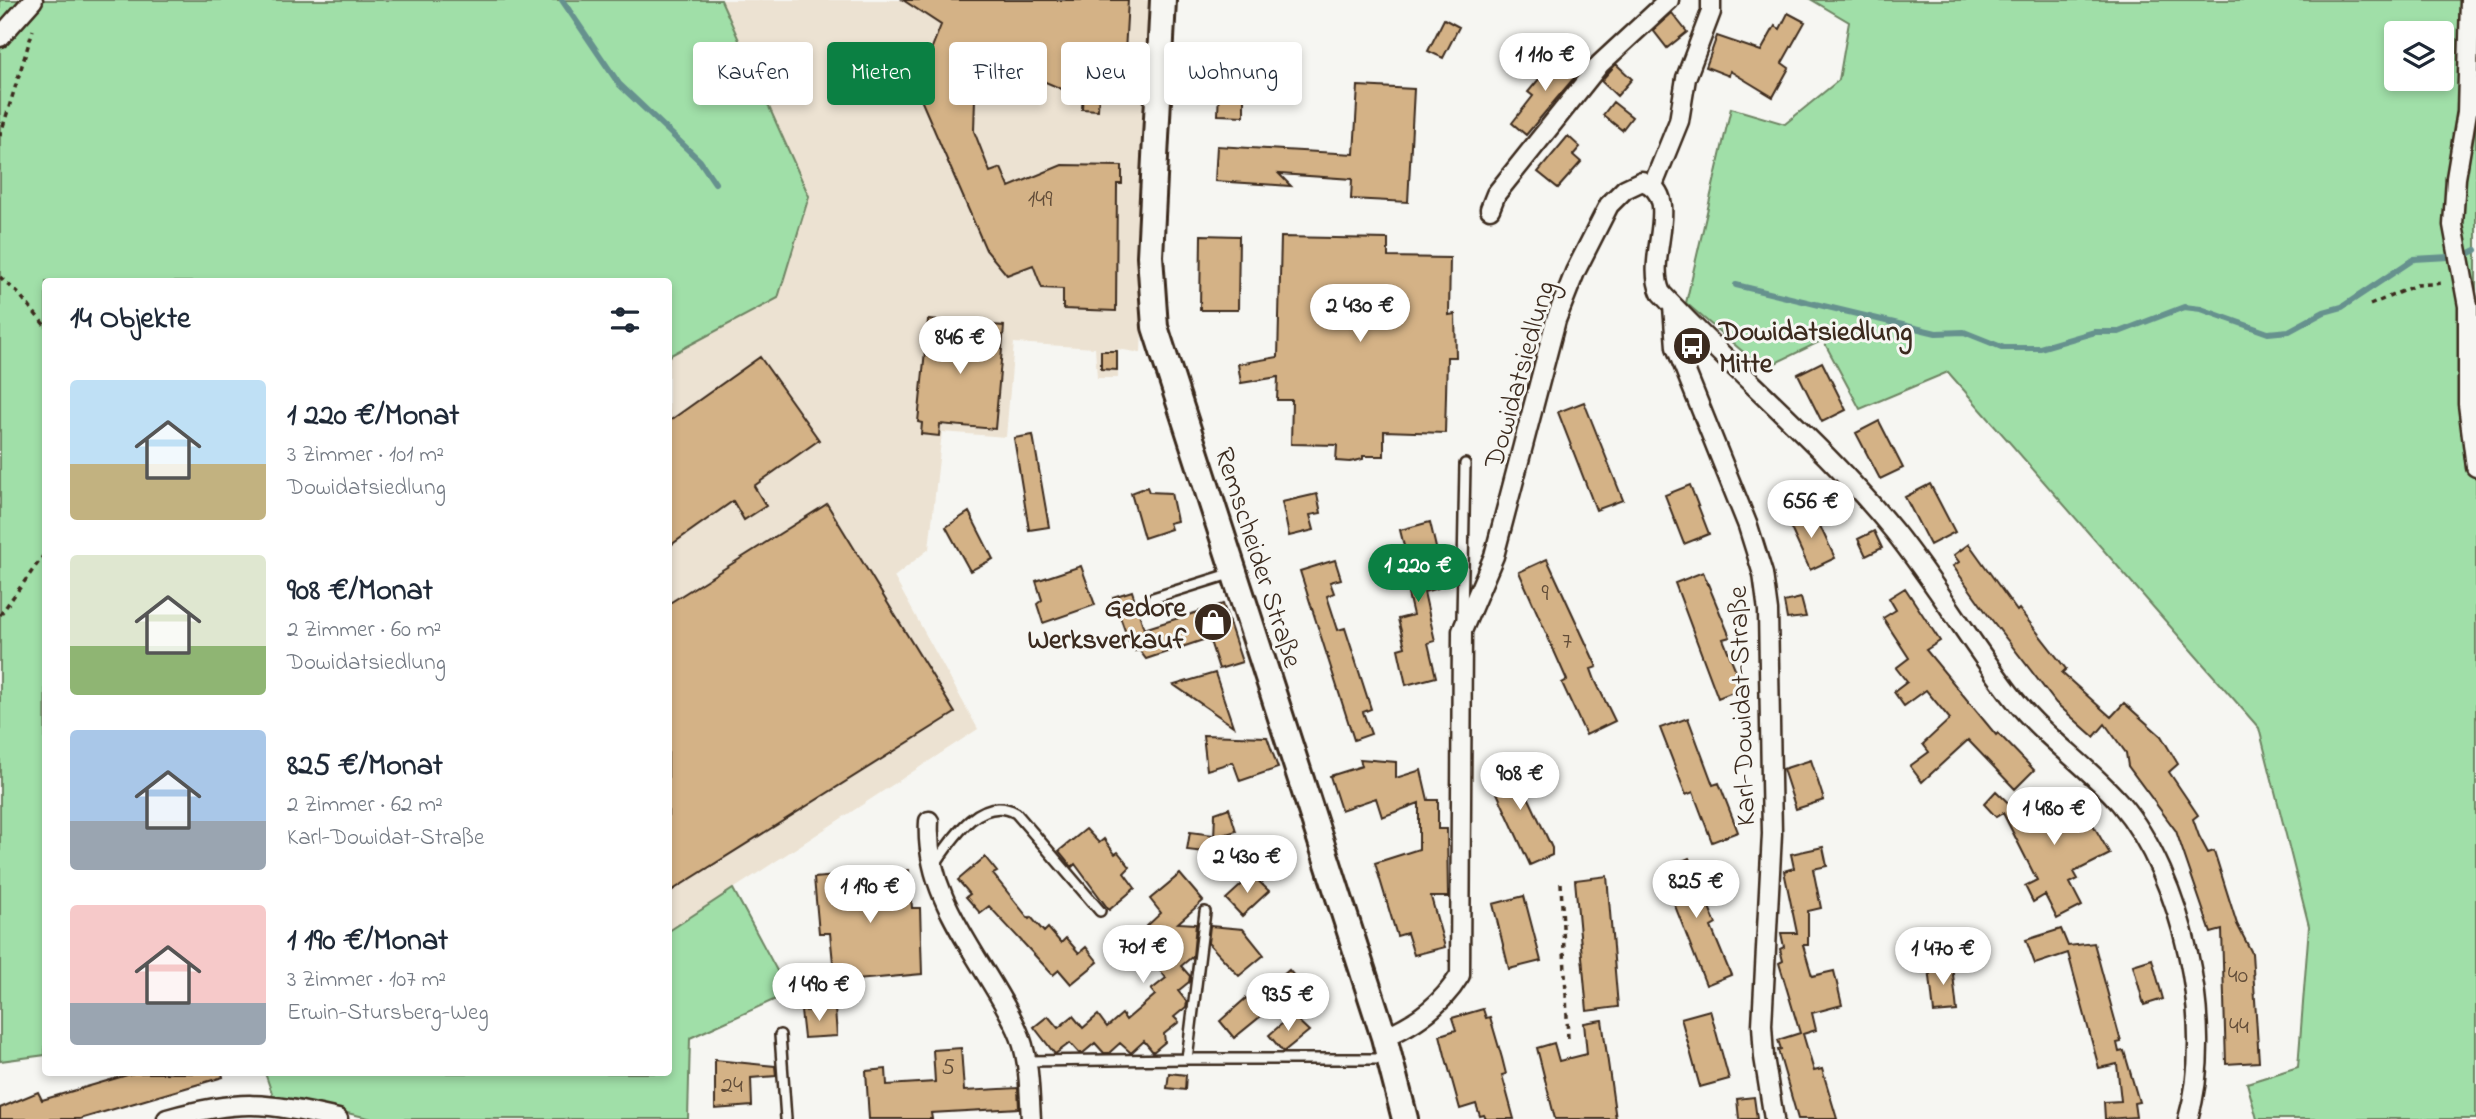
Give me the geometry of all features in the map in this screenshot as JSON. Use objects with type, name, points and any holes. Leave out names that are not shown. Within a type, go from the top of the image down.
[{"type":"main road","name":"Remscheider Straße","points":[[1163,0],[1150,256],[1155,327],[1387,1048],[1405,1119]]},
{"type":"street","points":[[0,37],[33,0]]},
{"type":"street","points":[[1490,209],[1496,194],[1600,64],[1669,0]]},
{"type":"street","points":[[1711,0],[1711,12],[1686,78],[1679,121],[1653,184],[1661,192],[1664,206],[1655,280],[1661,293],[1673,306],[1851,482],[1893,530],[1944,596],[2015,700],[2097,779],[2137,827],[2171,894],[2193,975],[2197,1003],[2195,1080],[2188,1119]]},
{"type":"street","points":[[2470,0],[2468,112],[2456,178],[2453,225],[2464,287],[2469,343],[2468,404],[2476,467]]},
{"type":"street","name":"Dowidatsiedlung","points":[[1387,1048],[1427,1014],[1451,989],[1460,975],[1462,631],[1494,556],[1556,320],[1575,272],[1609,205],[1625,189],[1642,181],[1653,184]]},
{"type":"street","name":"Karl-Dowidat-Straße","points":[[1673,306],[1676,346],[1748,526],[1763,574],[1768,611],[1772,822],[1762,1025],[1765,1069],[1774,1119]]},
{"type":"street","points":[[929,821],[931,869],[942,898],[1018,1030],[1028,1061],[1031,1119]]},
{"type":"street","points":[[167,1119],[237,1103],[276,1105],[338,1119]]},
{"type":"lane","points":[[1462,631],[1465,464]]},
{"type":"lane","points":[[1153,598],[1234,573]]},
{"type":"lane","points":[[931,869],[959,830],[985,811],[997,806],[1006,807],[1016,813],[1100,911]]},
{"type":"lane","points":[[1187,1059],[1205,912]]},
{"type":"lane","points":[[780,1035],[786,1119]]},
{"type":"lane","points":[[1028,1061],[1187,1059],[1387,1048]]},
{"type":"path","points":[[0,135],[36,22]]},
{"type":"path","points":[[0,277],[19,294],[42,322]]},
{"type":"path","points":[[2370,305],[2416,285],[2444,283],[2464,287]]},
{"type":"path","points":[[0,615],[42,557]]},
{"type":"path","points":[[1561,883],[1568,1039]]},
{"type":"shaded area","points":[[721,0],[1156,0],[1141,353],[1118,349],[1118,378],[1097,378],[1095,348],[1014,343],[1006,437],[942,432],[929,549],[894,577],[978,729],[672,929],[672,354],[778,297],[809,196],[768,105],[813,105],[813,42],[740,42]]},
{"type":"green space","points":[[0,0],[721,0],[740,42],[693,42],[693,105],[768,105],[809,196],[778,298],[672,354],[672,278],[42,278],[42,1055],[0,1061]]},
{"type":"green space","points":[[1812,0],[2476,0],[2476,1119],[2257,1119],[2247,1083],[2298,1067],[2309,926],[2259,728],[1948,372],[1860,409],[1823,340],[1763,369],[1686,303],[1731,108],[1785,124],[1839,80],[1849,22]]},
{"type":"green space","points":[[733,889],[789,993],[690,1038],[688,1119],[373,1119],[273,1096],[266,1076],[672,1076],[672,929]]},
{"type":"building","points":[[903,0],[1128,0],[1126,42],[1061,42],[1061,89],[1047,83],[1047,42],[949,42],[949,105],[975,105],[974,131],[990,172],[1001,168],[1009,187],[1062,165],[1122,166],[1122,184],[1117,184],[1116,311],[1063,309],[1063,289],[1042,288],[1033,265],[1007,275],[986,250],[923,105],[935,105],[934,42],[941,25]]},
{"type":"building","points":[[1672,13],[1687,32],[1667,48],[1653,30]]},
{"type":"building","points":[[1788,13],[1805,22],[1782,63],[1789,68],[1773,97],[1730,71],[1729,76],[1706,67],[1717,36],[1761,51],[1775,26],[1780,29]]},
{"type":"building","points":[[1444,19],[1459,27],[1443,58],[1428,51]]},
{"type":"building","points":[[1559,55],[1579,72],[1526,135],[1512,123],[1533,96],[1528,92]]},
{"type":"building","points":[[1616,64],[1632,79],[1617,96],[1601,81]]},
{"type":"building","points":[[1358,86],[1414,89],[1408,202],[1351,199],[1352,179],[1279,174],[1291,186],[1215,181],[1217,146],[1354,154]]},
{"type":"building","points":[[1613,102],[1632,117],[1622,130],[1603,115]]},
{"type":"building","points":[[1082,105],[1098,105],[1098,110],[1082,109]]},
{"type":"building","points":[[1218,105],[1244,105],[1244,116],[1218,115]]},
{"type":"building","points":[[1568,136],[1580,147],[1573,155],[1581,162],[1558,188],[1538,172]]},
{"type":"building","points":[[1201,235],[1239,236],[1238,310],[1200,310]]},
{"type":"building","points":[[1281,237],[1388,239],[1388,257],[1450,258],[1449,315],[1455,314],[1456,357],[1447,357],[1445,433],[1384,431],[1384,456],[1363,456],[1363,459],[1350,462],[1336,461],[1337,445],[1291,444],[1292,400],[1277,400],[1278,377],[1241,383],[1238,364],[1278,357]]},
{"type":"building","points":[[928,320],[1004,326],[995,429],[940,424],[939,436],[921,434],[922,423],[918,422]]},
{"type":"building","points":[[1101,351],[1117,351],[1117,370],[1101,369]]},
{"type":"building","points":[[760,357],[819,440],[754,486],[766,506],[744,520],[733,501],[672,544],[672,419]]},
{"type":"building","points":[[1822,362],[1846,410],[1822,422],[1798,374]]},
{"type":"building","points":[[1584,402],[1623,500],[1596,510],[1558,412]]},
{"type":"building","points":[[1879,421],[1903,468],[1880,479],[1856,433]]},
{"type":"building","points":[[1033,435],[1049,527],[1029,530],[1014,438]]},
{"type":"building","points":[[1930,484],[1955,532],[1930,545],[1905,497]]},
{"type":"building","points":[[1690,485],[1709,534],[1684,544],[1665,495]]},
{"type":"building","points":[[1147,487],[1149,492],[1171,493],[1177,521],[1169,523],[1171,529],[1144,538],[1131,493]]},
{"type":"building","points":[[1317,494],[1321,513],[1310,515],[1314,530],[1289,536],[1282,502]]},
{"type":"building","points":[[827,504],[955,713],[672,890],[672,601]]},
{"type":"building","points":[[1813,511],[1835,558],[1810,570],[1788,522]]},
{"type":"building","points":[[969,512],[993,559],[970,571],[946,527]]},
{"type":"building","points":[[1430,522],[1437,552],[1430,553],[1438,588],[1424,592],[1435,641],[1428,643],[1436,677],[1406,685],[1398,649],[1405,647],[1398,619],[1413,615],[1400,560],[1407,558],[1400,530]]},
{"type":"building","points":[[1874,531],[1882,548],[1866,556],[1858,539]]},
{"type":"building","points":[[1969,544],[2017,611],[2019,609],[2066,669],[2062,673],[2111,717],[2124,703],[2161,736],[2178,764],[2169,772],[2198,815],[2193,819],[2199,836],[2208,853],[2214,851],[2237,924],[2252,953],[2259,1062],[2226,1064],[2222,930],[2211,933],[2176,831],[2128,766],[2126,753],[2105,724],[2094,737],[2056,703],[1988,615],[1953,566],[1959,562],[1954,555]]},
{"type":"building","points":[[1547,559],[1597,667],[1591,669],[1615,721],[1586,735],[1562,683],[1567,680],[1519,572]]},
{"type":"building","points":[[1335,560],[1341,579],[1330,582],[1334,593],[1327,596],[1338,630],[1345,628],[1371,709],[1363,712],[1371,734],[1354,740],[1300,571]]},
{"type":"building","points":[[1081,566],[1095,605],[1043,623],[1037,604],[1042,600],[1036,581]]},
{"type":"building","points":[[1703,572],[1730,637],[1723,639],[1743,688],[1718,698],[1675,583]]},
{"type":"building","points":[[1905,588],[1940,641],[1926,650],[1996,735],[1998,733],[2034,770],[2015,789],[1968,740],[1922,782],[1910,766],[1929,752],[1923,744],[1950,719],[1926,690],[1904,706],[1894,692],[1907,682],[1896,668],[1909,658],[1883,618],[1896,610],[1889,598]]},
{"type":"building","points":[[1132,591],[1144,629],[1223,604],[1242,662],[1219,669],[1209,638],[1146,659],[1139,650],[1135,651],[1132,641],[1129,642],[1113,597]]},
{"type":"building","points":[[1801,598],[1806,617],[1787,619],[1784,602]]},
{"type":"building","points":[[1215,673],[1233,726],[1174,685]]},
{"type":"building","points":[[1688,718],[1713,785],[1719,783],[1738,832],[1712,842],[1693,792],[1686,795],[1660,728]]},
{"type":"building","points":[[1203,735],[1267,737],[1278,768],[1240,781],[1233,762],[1207,770]]},
{"type":"building","points":[[1510,758],[1552,848],[1552,855],[1530,865],[1486,769]]},
{"type":"building","points":[[1360,759],[1396,762],[1396,778],[1421,770],[1428,800],[1438,800],[1438,829],[1447,829],[1448,897],[1431,897],[1445,947],[1414,955],[1407,933],[1397,936],[1375,863],[1419,849],[1419,803],[1382,817],[1376,798],[1341,810],[1330,776],[1362,766]]},
{"type":"building","points":[[1811,760],[1824,800],[1796,809],[1783,769]]},
{"type":"building","points":[[2073,790],[2110,854],[2074,872],[2078,879],[2070,883],[2082,906],[2057,919],[2045,895],[2033,902],[2025,886],[2037,880],[2003,813],[1996,817],[1984,804],[1996,791],[2025,819]]},
{"type":"building","points":[[1229,808],[1236,831],[1214,838],[1215,813]]},
{"type":"building","points":[[1086,829],[1099,843],[1104,839],[1115,854],[1118,852],[1130,867],[1124,873],[1135,888],[1109,910],[1075,864],[1072,867],[1059,851]]},
{"type":"building","points":[[1190,832],[1214,835],[1212,853],[1187,850]]},
{"type":"building","points":[[1823,847],[1827,866],[1813,869],[1821,908],[1808,911],[1808,945],[1803,945],[1812,976],[1834,971],[1842,1005],[1812,1013],[1816,1030],[1803,1034],[1814,1071],[1822,1069],[1837,1119],[1798,1119],[1778,1050],[1781,1049],[1778,1040],[1800,1033],[1779,963],[1783,961],[1780,949],[1784,947],[1781,933],[1797,933],[1784,871],[1794,868],[1791,854]]},
{"type":"building","points":[[985,857],[997,872],[993,874],[1029,919],[1031,917],[1044,932],[1048,928],[1061,943],[1066,938],[1079,953],[1086,947],[1098,962],[1071,984],[1059,970],[1053,975],[989,906],[980,913],[966,897],[970,894],[958,880]]},
{"type":"building","points":[[1689,858],[1716,924],[1711,927],[1731,975],[1706,985],[1661,870]]},
{"type":"building","points":[[909,870],[912,908],[920,908],[922,974],[835,982],[830,933],[819,933],[814,878]]},
{"type":"building","points":[[1180,874],[1203,901],[1178,923],[1196,924],[1193,956],[1181,966],[1190,976],[1189,982],[1178,991],[1187,1002],[1186,1007],[1174,1017],[1179,1022],[1164,1034],[1165,1042],[1153,1052],[1144,1041],[1131,1053],[1120,1043],[1109,1053],[1104,1053],[1095,1043],[1083,1053],[1079,1053],[1070,1043],[1055,1054],[1034,1027],[1048,1016],[1058,1028],[1073,1016],[1083,1028],[1098,1015],[1107,1027],[1122,1014],[1126,1020],[1155,995],[1151,990],[1166,978],[1155,964],[1169,952],[1147,926],[1161,913],[1150,899]]},
{"type":"building","points":[[1252,875],[1269,891],[1242,916],[1226,899]]},
{"type":"building","points":[[1607,876],[1618,1007],[1587,1011],[1575,880]]},
{"type":"building","points":[[1524,896],[1541,961],[1509,969],[1493,904]]},
{"type":"building","points":[[1210,926],[1243,929],[1264,955],[1239,976],[1208,943]]},
{"type":"building","points":[[2061,929],[2068,946],[2094,943],[2121,1042],[2117,1043],[2119,1052],[2124,1051],[2139,1102],[2134,1103],[2136,1117],[2105,1119],[2104,1102],[2121,1101],[2117,1064],[2099,1068],[2068,953],[2035,964],[2026,940]]},
{"type":"building","points":[[1951,956],[1957,1011],[1934,1013],[1929,967]]},
{"type":"building","points":[[2152,959],[2163,999],[2144,1005],[2133,965]]},
{"type":"building","points":[[1289,970],[1311,996],[1298,1007],[1276,981]]},
{"type":"building","points":[[1246,998],[1261,1016],[1234,1038],[1220,1021]]},
{"type":"building","points":[[835,1009],[837,1036],[804,1038],[801,1011]]},
{"type":"building","points":[[1483,1009],[1486,1018],[1490,1017],[1502,1058],[1506,1074],[1502,1075],[1514,1119],[1486,1119],[1484,1115],[1480,1116],[1476,1104],[1460,1109],[1440,1035],[1456,1030],[1452,1018]]},
{"type":"building","points":[[1710,1010],[1729,1079],[1700,1087],[1681,1018]]},
{"type":"building","points":[[1292,1015],[1309,1031],[1283,1052],[1269,1035]]},
{"type":"building","points":[[1602,1020],[1616,1119],[1555,1119],[1537,1048],[1554,1043],[1559,1061],[1587,1054],[1584,1023]]},
{"type":"building","points":[[961,1048],[964,1091],[1018,1088],[1019,1108],[931,1113],[932,1119],[869,1119],[866,1071],[886,1069],[887,1085],[935,1082],[933,1050]]},
{"type":"building","points":[[715,1060],[775,1066],[776,1076],[751,1078],[752,1106],[715,1109]]},
{"type":"building","points":[[1169,1073],[1186,1075],[1185,1090],[1167,1088]]},
{"type":"building","points":[[124,1076],[223,1077],[80,1119],[0,1119],[0,1108],[38,1092],[42,1100]]},
{"type":"building","points":[[1754,1097],[1757,1119],[1739,1119],[1737,1099]]},
{"type":"waterway","points":[[562,0],[619,84],[700,161],[715,183]]},
{"type":"waterway","points":[[2468,254],[2476,250]]},
{"type":"waterway","points":[[1736,285],[1936,333],[1964,332],[2004,348],[2040,348],[2095,332],[2119,332],[2184,307],[2201,309],[2268,333],[2289,331],[2324,312],[2342,307],[2414,259],[2449,257]]},
{"type":"place","name":"Dowidatsiedlung Mitte","points":[[1692,346]]},
{"type":"place","name":"Gedore Werksverkauf","points":[[1213,622]]}]
